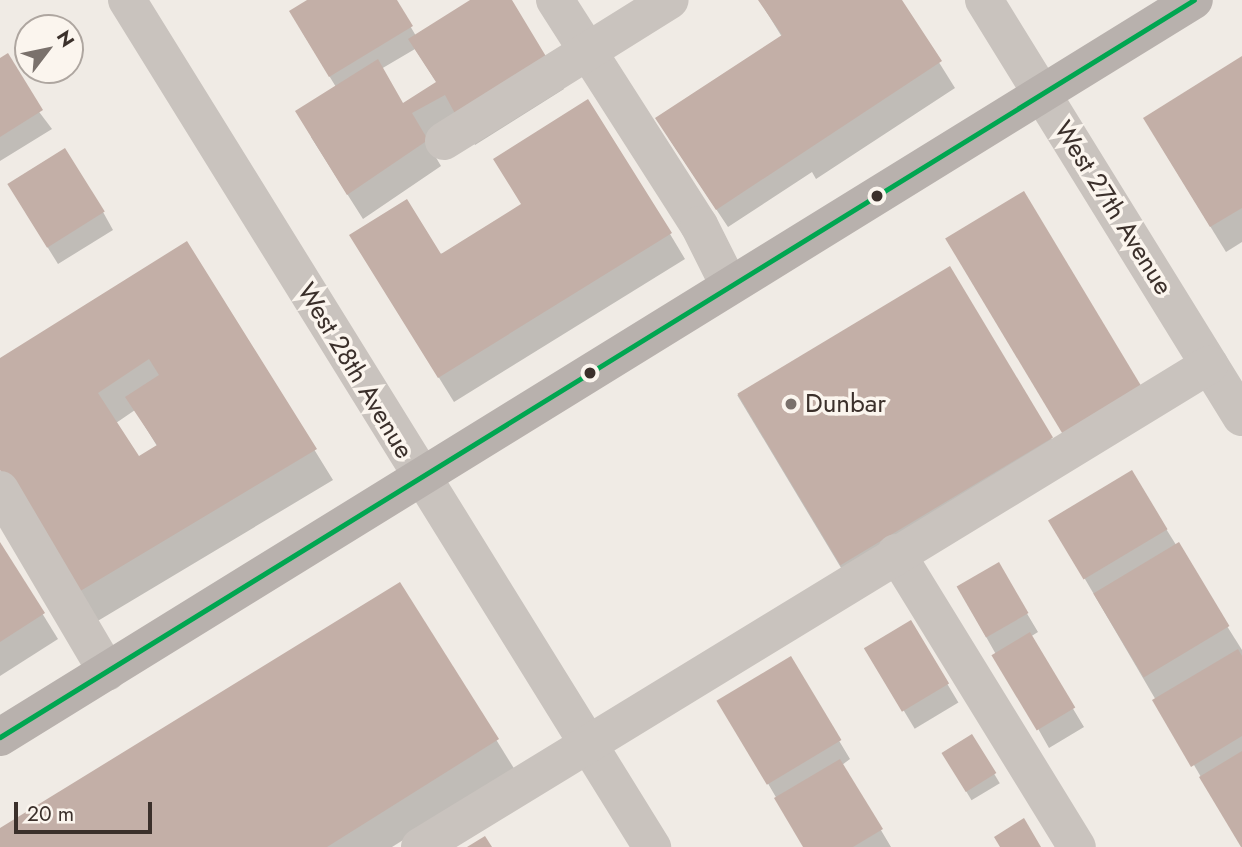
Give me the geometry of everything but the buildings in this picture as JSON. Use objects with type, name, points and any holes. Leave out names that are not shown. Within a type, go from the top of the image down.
[{"type":"main road","points":[[0,737],[1194,0]]},
{"type":"street","name":"West 28th Avenue","points":[[127,0],[419,476],[652,847]]},
{"type":"street","points":[[555,0],[699,225],[729,285]]},
{"type":"street","points":[[444,141],[670,0]]},
{"type":"street","name":"West 27th Avenue","points":[[984,0],[1242,417]]},
{"type":"street","points":[[420,847],[896,553],[1209,365]]},
{"type":"street","points":[[0,490],[107,672]]},
{"type":"street","points":[[896,553],[1077,847]]},
{"type":"transit line","points":[[0,737],[1194,0]]},
{"type":"place","name":"Dunbar","points":[[791,404]]}]
